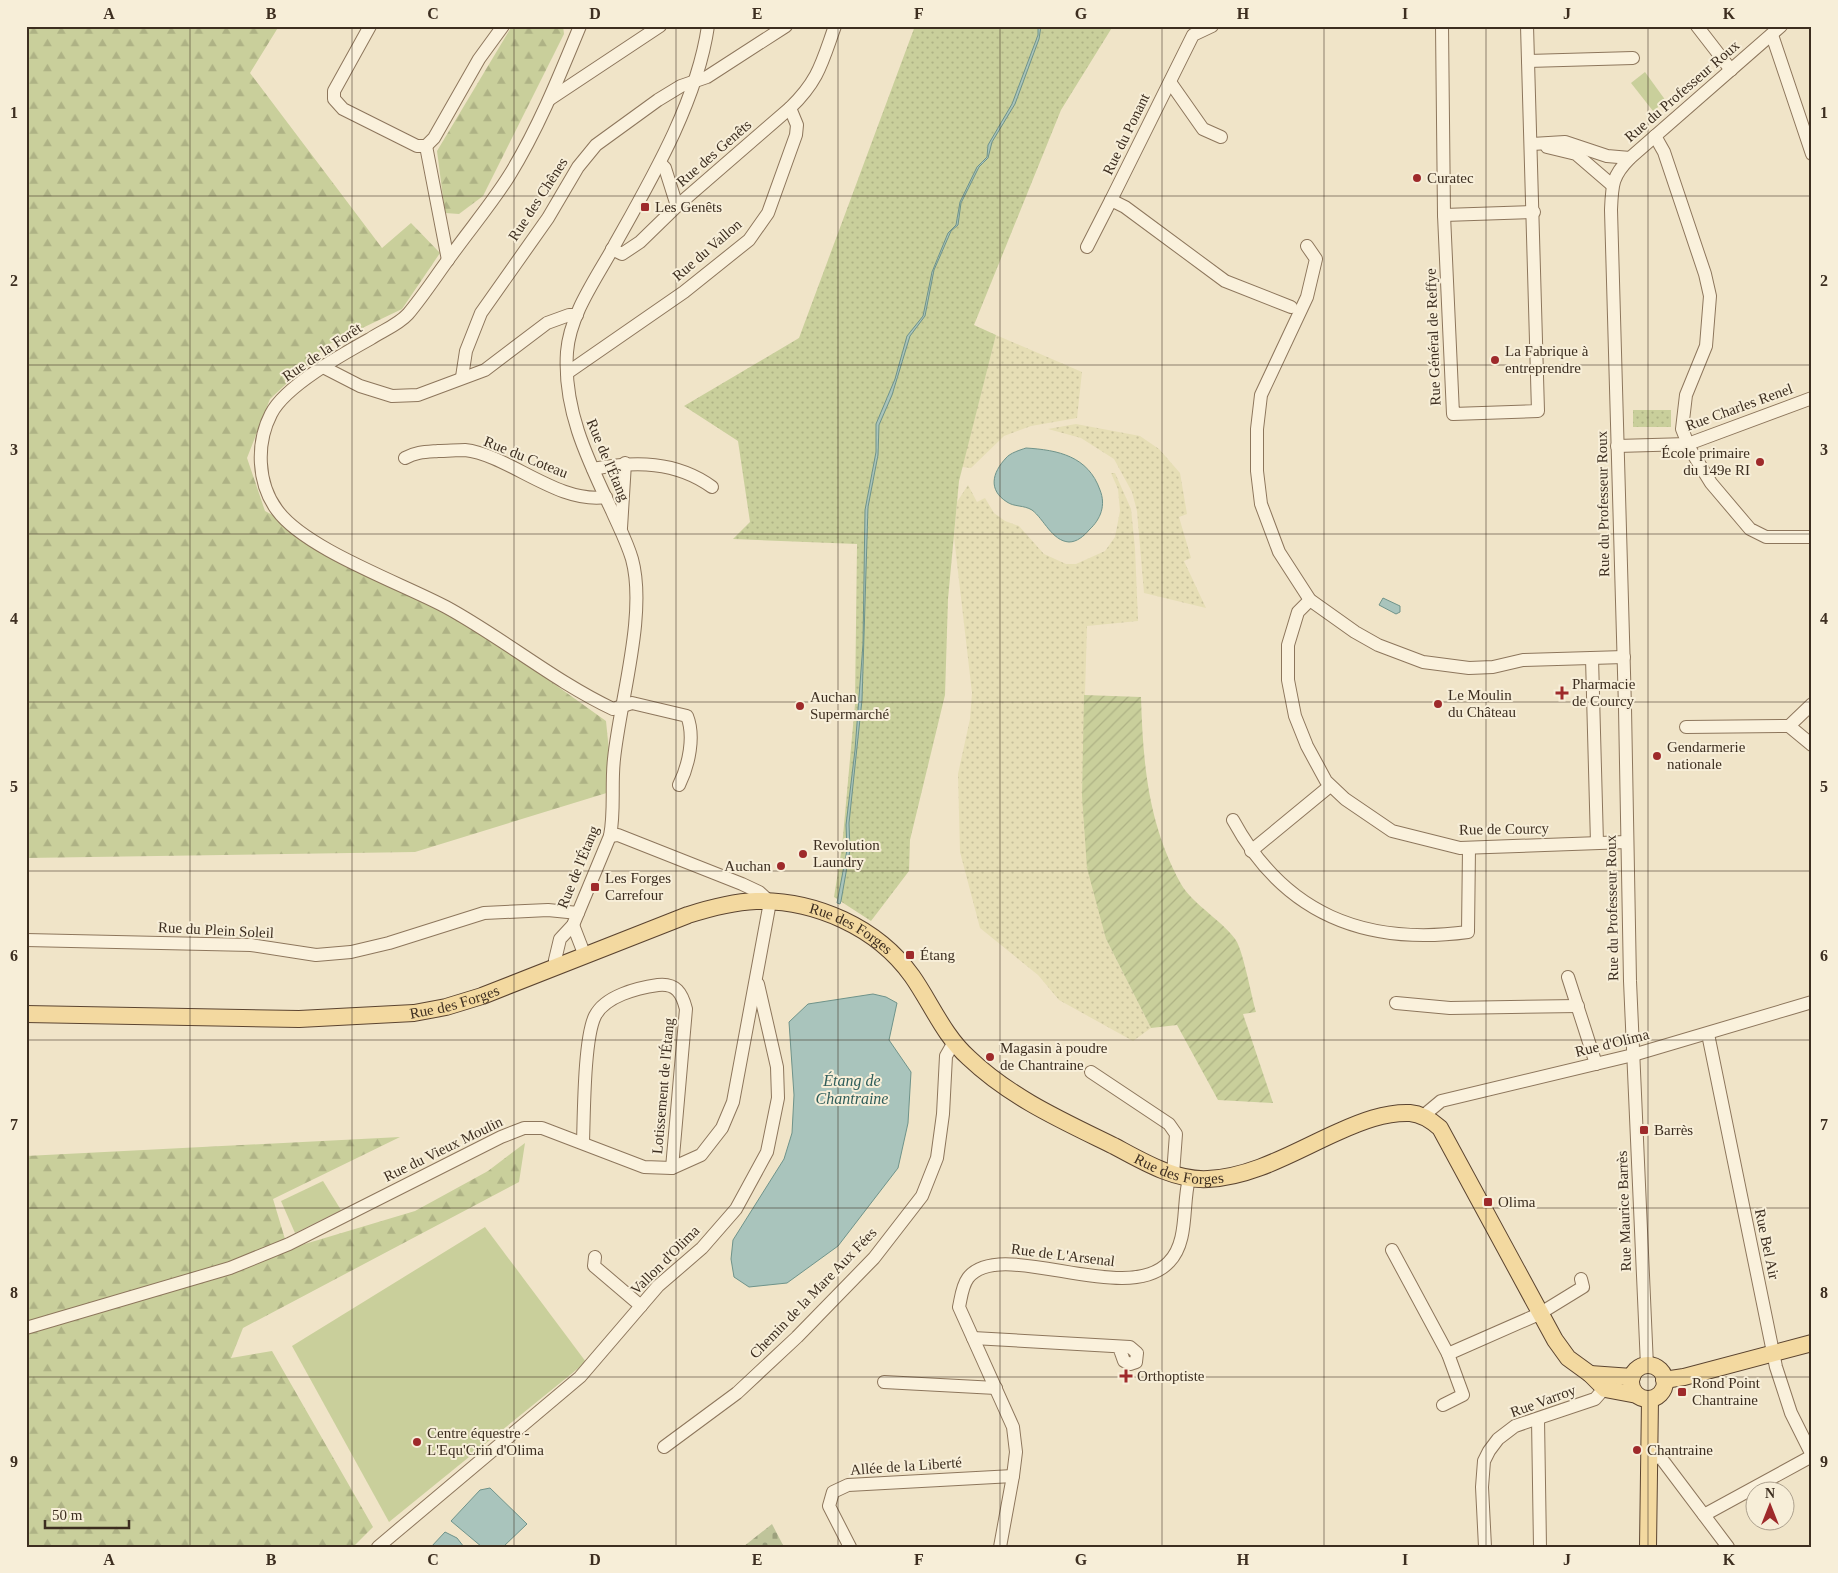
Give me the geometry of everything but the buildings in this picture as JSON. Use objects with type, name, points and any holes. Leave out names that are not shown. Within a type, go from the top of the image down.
[{"type":"main road","name":"Rue des Forges","points":[[26,1014],[299,1019],[414,1013],[446,1007],[482,996],[688,915],[740,902],[770,902],[818,911],[845,920],[873,936],[891,952],[911,975],[954,1042],[982,1070],[1020,1097],[1057,1119],[1181,1176],[1229,1177],[1252,1170],[1377,1117],[1400,1113],[1423,1116]]},
{"type":"main road","points":[[1423,1116],[1440,1128],[1539,1314],[1568,1358],[1590,1374],[1643,1397],[1661,1393],[1664,1380],[1659,1370],[1646,1366],[1637,1369],[1632,1378],[1632,1387],[1643,1397],[1649,1457],[1648,1547]]},
{"type":"main road","points":[[1664,1380],[1684,1377],[1812,1343]]},
{"type":"main road","points":[[1609,1383],[1632,1378]]},
{"type":"street","points":[[370,26],[334,91],[334,99],[343,109],[417,146],[426,146],[434,138],[479,59],[502,26]]},
{"type":"street","name":"Rue de la Forêt","points":[[580,26],[550,99],[509,176],[448,260],[406,316],[323,367],[283,398],[271,414],[263,437],[260,461],[264,484],[277,510],[298,531],[334,552],[447,608],[582,694],[613,709],[632,703],[687,716],[692,728],[686,772],[680,785]]},
{"type":"street","points":[[550,99],[660,26]]},
{"type":"street","name":"Rue de l'Étang","points":[[556,967],[555,960],[560,939],[575,919],[610,836],[613,822],[614,761],[621,706],[636,625],[636,594],[632,560],[580,440],[569,402],[567,350],[577,315],[660,163],[694,82],[705,48],[708,26]]},
{"type":"street","name":"Rue des Chênes","points":[[462,377],[466,351],[481,313],[548,218],[578,167],[596,145],[624,122],[681,86],[707,77],[786,26]]},
{"type":"street","points":[[790,108],[808,91],[816,79],[835,26]]},
{"type":"street","name":"Rue du Ponant","points":[[1087,247],[1193,35],[1212,26]]},
{"type":"street","name":"Rue Général de Reffye","points":[[1442,26],[1444,214],[1453,414],[1538,411],[1534,212],[1527,26]]},
{"type":"street","points":[[1697,26],[1731,70]]},
{"type":"street","points":[[1777,31],[1812,154]]},
{"type":"street","name":"Rue du Professeur Roux","points":[[1633,1055],[1611,210],[1612,185],[1616,172],[1630,158],[1777,31]]},
{"type":"street","points":[[1528,61],[1633,58]]},
{"type":"street","points":[[1170,82],[1203,129],[1221,137]]},
{"type":"street","name":"Rue des Genêts","points":[[612,249],[622,254],[640,242],[677,206],[790,108]]},
{"type":"street","name":"Rue du Vallon","points":[[567,373],[684,292],[749,240],[768,213],[796,135],[797,125],[790,108]]},
{"type":"street","points":[[1655,136],[1664,152],[1705,274],[1710,296],[1706,346],[1686,395],[1682,429],[1688,444],[1711,483],[1750,529],[1766,537],[1812,537]]},
{"type":"street","points":[[1532,144],[1565,142],[1607,156],[1630,158]]},
{"type":"street","points":[[1532,144],[1576,154],[1612,185]]},
{"type":"street","points":[[426,146],[448,260]]},
{"type":"street","points":[[660,163],[665,168],[677,206]]},
{"type":"street","name":"Rue du Ponant","points":[[1111,200],[1125,206],[1225,281],[1291,307]]},
{"type":"street","points":[[1444,214],[1534,212]]},
{"type":"street","points":[[1307,246],[1316,259],[1307,297],[1261,395],[1257,429],[1257,471],[1262,504],[1279,552],[1310,600],[1355,632],[1378,645],[1423,662],[1470,668],[1493,667],[1523,660],[1624,657]]},
{"type":"street","points":[[323,367],[360,386],[392,396],[418,395],[485,370],[547,323],[570,315],[577,315]]},
{"type":"street","name":"Rue Charles Renel","points":[[1617,446],[1688,444],[1812,398]]},
{"type":"street","name":"Rue du Coteau","points":[[405,458],[416,452],[466,450],[490,458],[530,478],[590,500],[606,498]]},
{"type":"street","points":[[593,469],[625,463],[666,465],[699,477],[712,487]]},
{"type":"street","points":[[621,531],[625,463]]},
{"type":"street","name":"Rue de Courcy","points":[[1310,600],[1298,612],[1288,645],[1288,680],[1295,716],[1307,746],[1330,786],[1392,831],[1469,848],[1627,842]]},
{"type":"street","points":[[1592,658],[1597,843]]},
{"type":"street","points":[[1788,726],[1812,704]]},
{"type":"street","points":[[1686,727],[1788,726],[1812,745]]},
{"type":"street","points":[[1251,851],[1330,786]]},
{"type":"street","points":[[1233,820],[1251,851],[1275,880],[1312,907],[1347,925],[1389,935],[1468,932],[1469,848]]},
{"type":"street","points":[[610,836],[618,835],[742,884],[759,892],[770,902]]},
{"type":"street","name":"Vallon d'Olima","points":[[378,1547],[580,1377],[658,1286],[702,1248],[736,1209],[767,1152],[778,1098],[777,1067],[756,979],[770,902]]},
{"type":"street","name":"Rue du Plein Soleil","points":[[26,940],[251,944],[316,955],[351,952],[389,943],[484,913],[548,910],[575,919]]},
{"type":"street","name":"Rue de l'Étang","points":[[575,919],[585,956]]},
{"type":"street","points":[[1568,977],[1596,1064]]},
{"type":"street","name":"Rue du Vieux Moulin","points":[[26,1328],[230,1268],[289,1244],[501,1137],[524,1128],[542,1128],[644,1167],[672,1168],[701,1155],[722,1128],[733,1102],[756,979]]},
{"type":"street","name":"Lotissement de l'Étang","points":[[582,1142],[590,1037],[594,1017],[603,1005],[639,987],[662,985],[675,987],[682,996],[686,1009],[672,1168]]},
{"type":"street","points":[[1396,1004],[1450,1008],[1578,1006]]},
{"type":"street","name":"Rue d'Olima","points":[[1423,1116],[1441,1101],[1633,1055],[1812,1004]]},
{"type":"street","name":"Rue Bel Air","points":[[1708,1034],[1773,1354],[1790,1413],[1812,1455]]},
{"type":"street","name":"Chemin de la Mare Aux Fées","points":[[664,1447],[737,1393],[797,1337],[874,1258],[922,1196],[937,1158],[946,1056],[954,1042]]},
{"type":"street","name":"Rue Maurice Barrès","points":[[1633,1055],[1646,1366]]},
{"type":"street","name":"Rue de L'Arsenal","points":[[1000,1547],[1016,1452],[1013,1427],[959,1307],[962,1292],[968,1278],[979,1269],[999,1264],[1120,1278],[1146,1276],[1169,1263],[1179,1247],[1184,1197],[1176,1134],[1169,1124],[1091,1072]]},
{"type":"street","points":[[1392,1250],[1448,1354],[1463,1395],[1443,1405]]},
{"type":"street","points":[[595,1257],[594,1266],[641,1306]]},
{"type":"street","points":[[1448,1354],[1539,1314],[1583,1287],[1581,1279]]},
{"type":"street","points":[[973,1338],[1119,1347]]},
{"type":"street","points":[[884,1382],[996,1388]]},
{"type":"street","name":"Rue Varroy","points":[[1484,1547],[1484,1461],[1498,1439],[1515,1426],[1595,1399],[1609,1383]]},
{"type":"street","points":[[1538,1419],[1540,1547]]},
{"type":"street","points":[[1704,1515],[1812,1455]]},
{"type":"street","points":[[1649,1457],[1661,1458],[1728,1547]]},
{"type":"street","name":"Allée de la Liberté","points":[[850,1547],[829,1506],[832,1492],[848,1485],[1013,1476]]},
{"type":"shaded area","points":[[996,335],[1082,372],[1077,418],[1031,426],[1004,436],[971,468],[962,467]]},
{"type":"shaded area","points":[[1076,424],[1140,436],[1159,449],[1180,473],[1187,514],[1179,517],[1191,558],[1184,561],[1206,608],[1144,593],[1137,511],[1132,492],[1114,459],[1081,438],[1048,429]]},
{"type":"shaded area","points":[[1111,473],[1115,473],[1131,509],[1135,548],[1138,621],[1087,626],[1082,796],[1106,939],[1151,1028],[1133,1041],[1059,1000],[1038,975],[980,928],[960,852],[958,774],[970,719],[972,693],[954,537],[957,502],[968,485],[977,502],[985,498],[994,513],[1005,521],[1019,526],[1044,554],[1066,564],[1076,564],[1105,551],[1115,537],[1120,511],[1118,489]]},
{"type":"green space","points":[[26,26],[279,26],[250,73],[382,248],[411,223],[440,253],[402,309],[329,344],[270,399],[247,458],[265,511],[463,619],[606,721],[613,791],[415,852],[26,858]]},
{"type":"green space","points":[[512,26],[563,26],[564,34],[483,196],[459,214],[445,213],[437,151]]},
{"type":"green space","points":[[915,26],[1113,26],[1061,110],[974,325],[996,335],[959,481],[948,599],[945,695],[910,840],[909,871],[871,921],[834,897],[842,847],[855,704],[857,544],[733,539],[750,522],[738,441],[684,406],[799,338]]},
{"type":"green space","points":[[1645,72],[1666,101],[1653,111],[1631,83]]},
{"type":"green space","points":[[1633,410],[1671,410],[1671,427],[1633,427]]},
{"type":"green space","points":[[1084,695],[1141,697],[1143,746],[1149,793],[1161,839],[1186,891],[1226,928],[1240,948],[1256,1012],[1243,1014],[1273,1103],[1218,1100],[1177,1025],[1151,1028],[1106,939],[1087,868],[1082,796]]},
{"type":"green space","points":[[400,1137],[273,1199],[288,1249],[415,1211],[488,1171],[525,1143],[519,1182],[243,1328],[231,1358],[272,1351],[373,1527],[353,1547],[26,1547],[26,1156]]},
{"type":"green space","points":[[323,1181],[341,1210],[295,1233],[281,1201]]},
{"type":"green space","name":"Centre équestre - L'Equ'Crin d'Olima","points":[[485,1227],[586,1362],[389,1522],[292,1346]]},
{"type":"green space","points":[[772,1524],[784,1547],[743,1547]]},
{"type":"water","points":[[1038,26],[1041,26],[1039,39],[1015,104],[992,142],[988,158],[979,167],[961,203],[958,225],[951,231],[934,270],[925,316],[910,336],[892,395],[879,425],[878,455],[868,507],[862,700],[849,823],[850,850],[840,904],[837,903],[847,850],[846,825],[855,750],[863,644],[865,510],[876,452],[876,424],[895,379],[907,336],[923,316],[932,272],[948,233],[956,225],[960,202],[977,167],[987,157],[988,145],[1012,104],[1038,35]]},
{"type":"water","points":[[1026,448],[1060,453],[1070,457],[1088,469],[1095,479],[1102,496],[1101,512],[1093,526],[1078,540],[1072,542],[1063,541],[1053,534],[1032,510],[1010,504],[997,492],[994,481],[1001,464],[1010,455]]},
{"type":"water","points":[[1383,598],[1400,606],[1400,612],[1396,614],[1379,605]]},
{"type":"water","name":"Étang de Chantraine","points":[[873,994],[886,997],[897,1003],[889,1040],[911,1072],[908,1123],[898,1168],[838,1246],[787,1283],[749,1287],[734,1277],[731,1259],[733,1240],[784,1159],[792,1133],[794,1095],[789,1022],[808,1004]]},
{"type":"water","points":[[490,1488],[527,1524],[503,1547],[482,1547],[451,1521],[480,1490]]},
{"type":"water","points":[[445,1532],[457,1538],[464,1547],[431,1547]]},
{"type":"place","name":"Curatec","points":[[1417,178]]},
{"type":"place","name":"Les Genêts","points":[[645,207]]},
{"type":"place","name":"La Fabrique à entreprendre","points":[[1495,360]]},
{"type":"place","name":"École primaire du 149e RI","points":[[1760,462]]},
{"type":"place","name":"Pharmacie de Courcy","points":[[1562,693]]},
{"type":"place","name":"Le Moulin du Château","points":[[1438,704]]},
{"type":"place","name":"Auchan Supermarché","points":[[800,706]]},
{"type":"place","name":"Gendarmerie nationale","points":[[1657,756]]},
{"type":"place","name":"Revolution Laundry","points":[[803,854]]},
{"type":"place","name":"Auchan","points":[[781,866]]},
{"type":"place","name":"Les Forges Carrefour","points":[[595,887]]},
{"type":"place","name":"Étang","points":[[910,955]]},
{"type":"place","name":"Magasin à poudre de Chantraine","points":[[990,1057]]},
{"type":"place","name":"Barrès","points":[[1644,1130]]},
{"type":"place","name":"Olima","points":[[1488,1202]]},
{"type":"place","name":"Orthoptiste","points":[[1126,1376]]},
{"type":"place","name":"Rond Point Chantraine","points":[[1682,1392]]},
{"type":"place","name":"Centre équestre - L'Equ'Crin d'Olima","points":[[417,1442]]},
{"type":"place","name":"Chantraine","points":[[1637,1450]]}]
